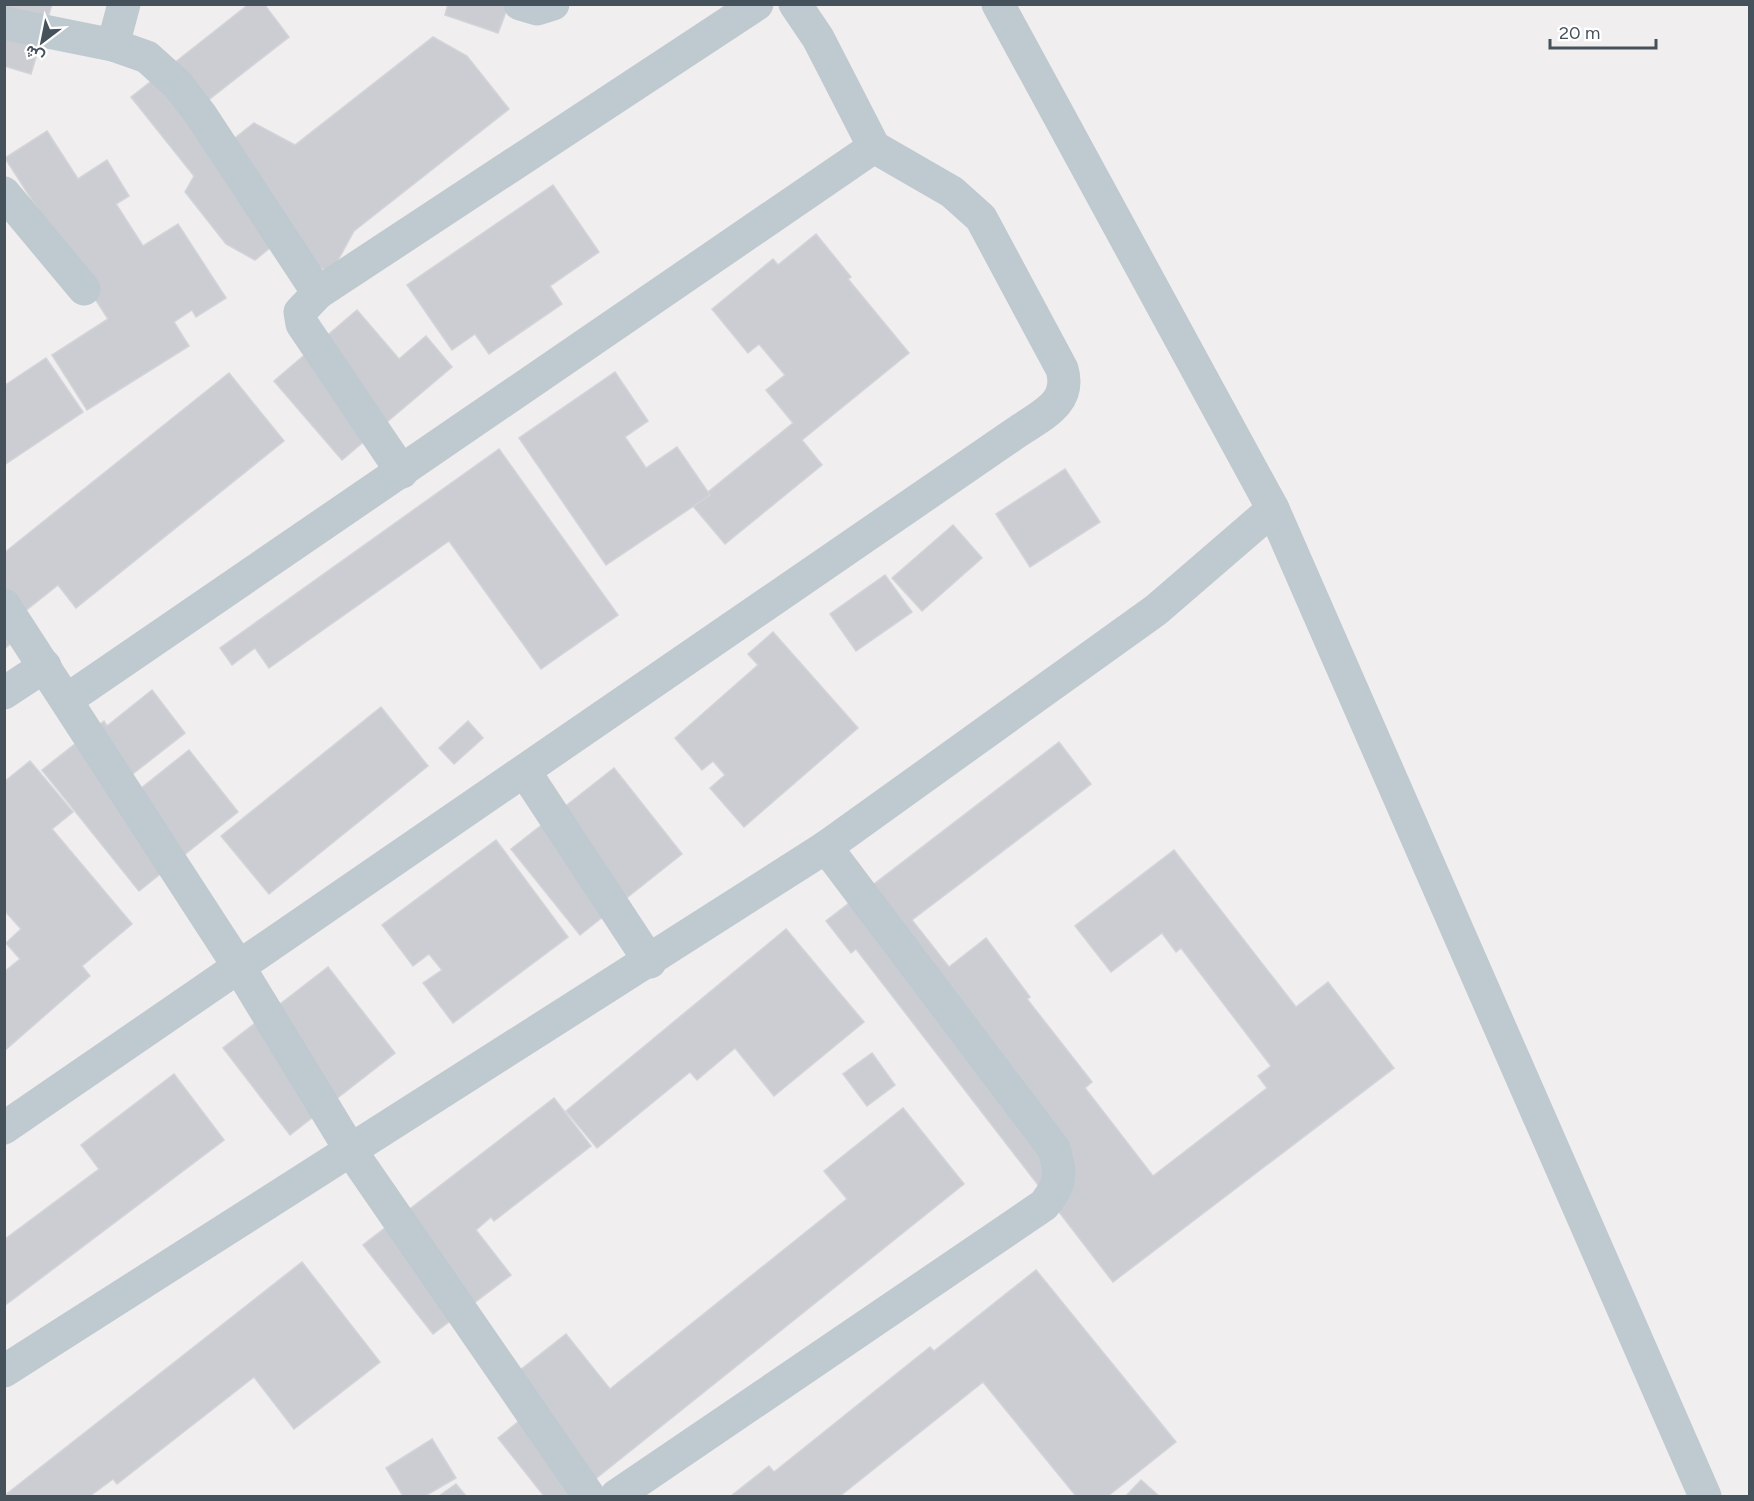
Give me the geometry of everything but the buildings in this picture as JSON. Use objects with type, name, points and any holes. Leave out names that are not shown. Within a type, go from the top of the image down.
[{"type":"street","points":[[113,45],[124,4]]},
{"type":"street","points":[[520,4],[537,9],[553,4]]},
{"type":"street","points":[[402,472],[302,324],[300,312],[318,293],[757,4]]},
{"type":"street","points":[[4,1128],[525,772],[1027,425],[1061,398],[1066,383],[1062,369],[981,218],[952,192],[874,147],[818,38],[795,4]]},
{"type":"street","points":[[998,4],[1273,509],[1705,1497]]},
{"type":"street","points":[[4,23],[113,45],[147,57],[177,84],[201,115],[318,293]]},
{"type":"street","points":[[68,699],[874,147]]},
{"type":"street","points":[[4,193],[84,290]]},
{"type":"street","points":[[4,1371],[650,962],[826,847],[1156,610],[1273,509]]},
{"type":"street","points":[[4,605],[68,699],[238,967],[351,1151],[590,1497]]},
{"type":"street","points":[[4,693],[45,666]]},
{"type":"street","points":[[525,772],[650,962]]},
{"type":"street","points":[[616,1497],[1044,1205],[1058,1186],[1060,1170],[1054,1149],[826,847]]}]
